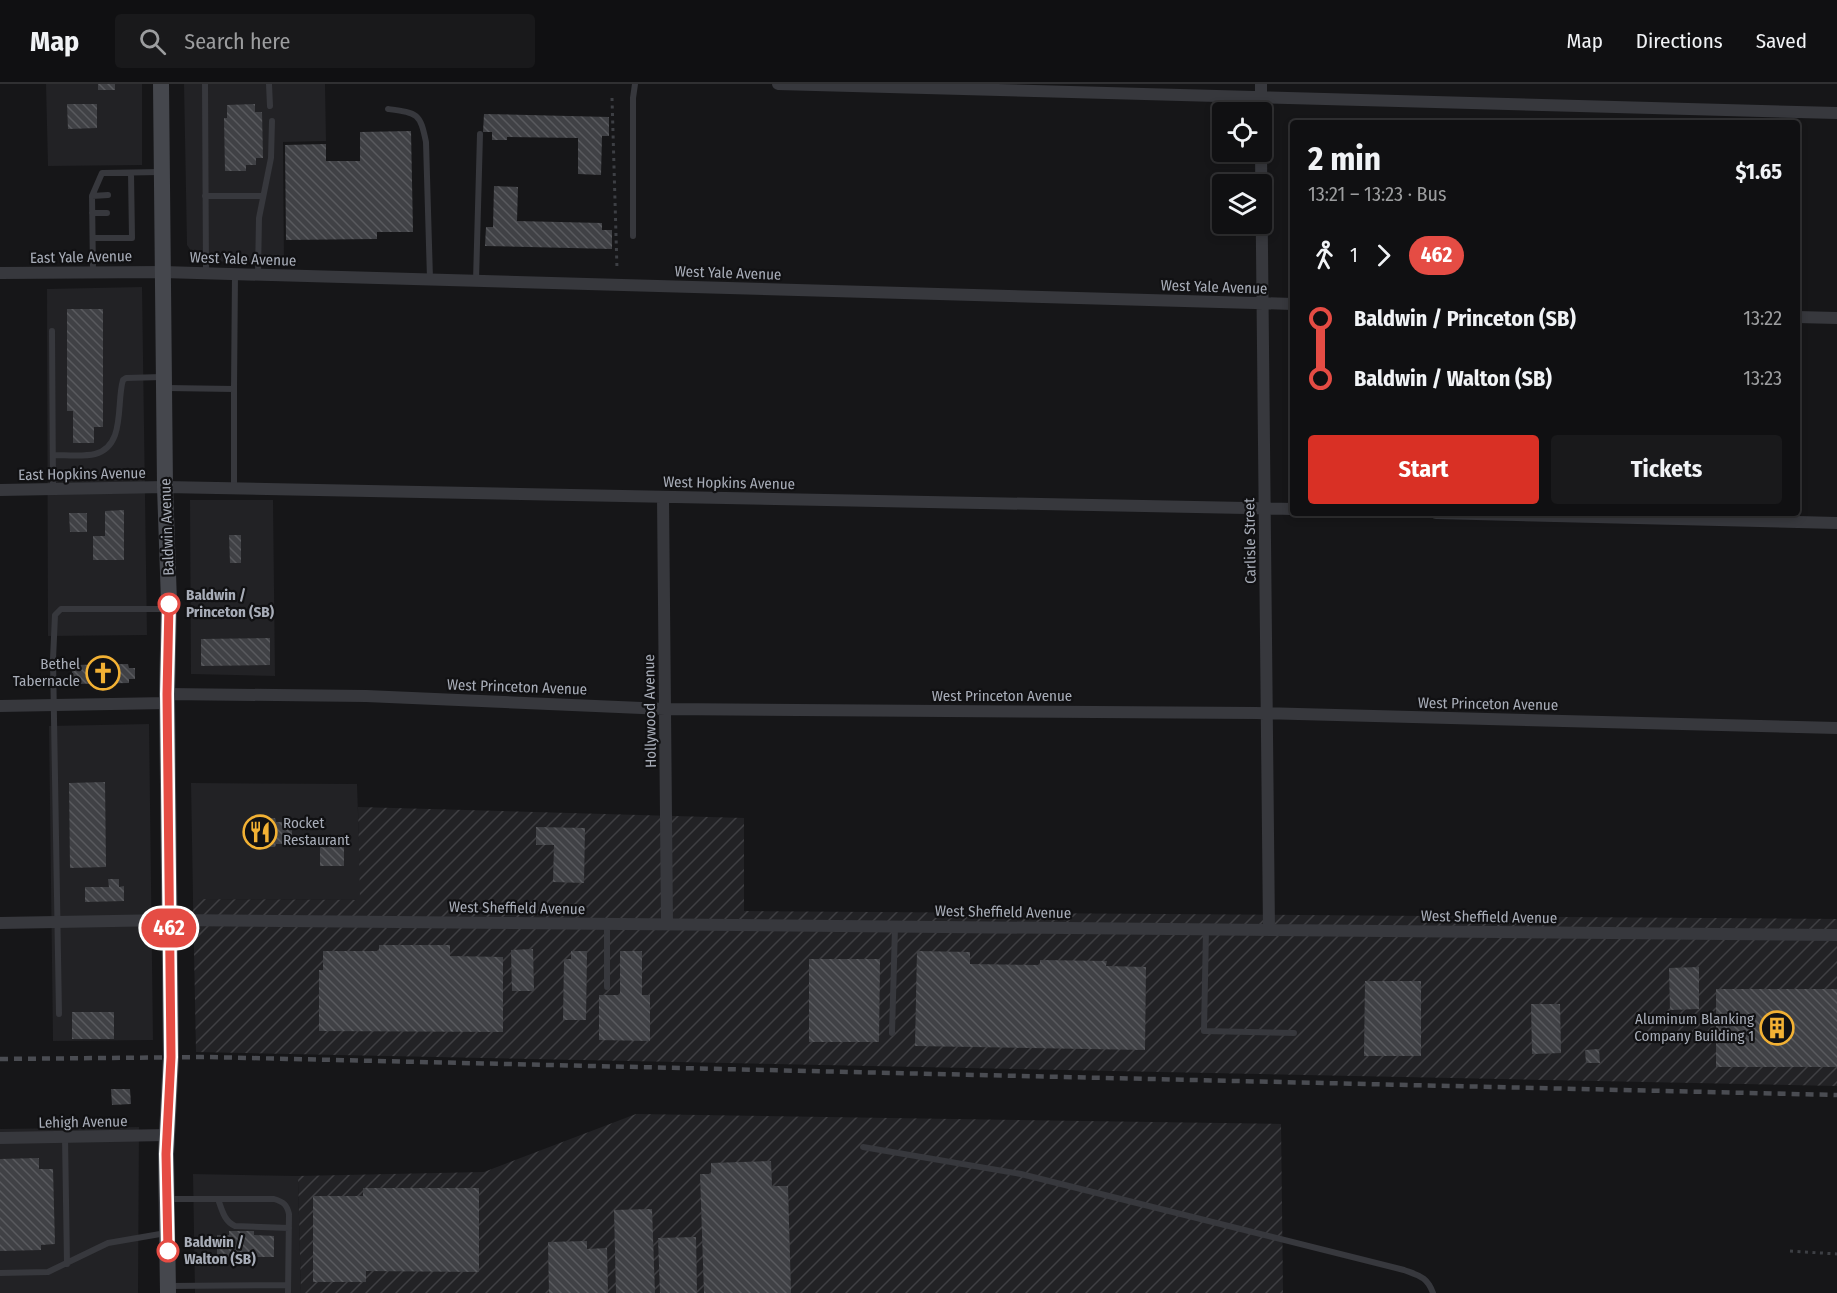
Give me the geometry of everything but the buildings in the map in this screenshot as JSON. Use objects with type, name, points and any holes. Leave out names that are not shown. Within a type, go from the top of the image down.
[{"type":"main road","name":"Baldwin Avenue","points":[[161,84],[165,487],[169,609],[167,699],[171,1057],[167,1135],[168,1289]]},
{"type":"street","points":[[778,84],[1837,113]]},
{"type":"street","points":[[1261,84],[1261,102]]},
{"type":"street","name":"Carlisle Street","points":[[1261,162],[1269,930]]},
{"type":"street","name":"West Yale Avenue","points":[[163,272],[1290,304]]},
{"type":"street","name":"East Yale Avenue","points":[[0,273],[163,272]]},
{"type":"street","points":[[1800,317],[1837,318]]},
{"type":"street","name":"West Hopkins Avenue","points":[[165,487],[1290,509]]},
{"type":"street","name":"East Hopkins Avenue","points":[[0,490],[165,487]]},
{"type":"street","name":"Hollywood Avenue","points":[[663,497],[667,924]]},
{"type":"street","points":[[1556,516],[1837,523]]},
{"type":"street","name":"West Princeton Avenue","points":[[0,706],[167,699],[366,696],[665,709],[1267,713],[1837,728]]},
{"type":"street","name":"West Sheffield Avenue","points":[[0,923],[169,920],[1837,935]]},
{"type":"street","name":"Lehigh Avenue","points":[[0,1138],[167,1135]]},
{"type":"lane","points":[[205,84],[206,273]]},
{"type":"lane","points":[[269,84],[270,106]]},
{"type":"lane","points":[[633,236],[633,98],[635,84]]},
{"type":"lane","points":[[388,109],[410,112],[422,122],[426,142],[430,279]]},
{"type":"lane","points":[[258,275],[259,218],[271,158],[272,121]]},
{"type":"lane","points":[[476,281],[480,134]]},
{"type":"lane","points":[[93,272],[92,196],[102,173],[162,172]]},
{"type":"lane","points":[[93,238],[132,238],[131,173]]},
{"type":"lane","points":[[92,196],[108,195]]},
{"type":"lane","points":[[123,195],[131,195]]},
{"type":"lane","points":[[205,196],[263,196]]},
{"type":"lane","points":[[92,213],[107,213]]},
{"type":"lane","points":[[124,214],[132,213]]},
{"type":"lane","points":[[234,489],[235,274]]},
{"type":"lane","points":[[52,331],[53,489]]},
{"type":"lane","points":[[53,455],[94,455],[104,451],[116,434],[123,380],[126,378],[234,389]]},
{"type":"lane","points":[[59,1014],[53,659],[57,612],[61,609],[169,609]]},
{"type":"lane","points":[[607,924],[607,987]]},
{"type":"lane","points":[[892,1033],[895,926]]},
{"type":"lane","points":[[1206,929],[1204,1031],[1294,1033]]},
{"type":"lane","points":[[65,1137],[67,1264]]},
{"type":"lane","points":[[863,1147],[1021,1174],[1404,1270],[1429,1282],[1433,1293]]},
{"type":"lane","points":[[167,1199],[283,1202],[287,1207],[289,1228],[288,1293]]},
{"type":"lane","points":[[218,1199],[224,1216],[229,1223],[235,1226],[289,1228]]},
{"type":"lane","points":[[0,1273],[48,1272],[108,1244],[167,1233]]},
{"type":"lane","points":[[168,1289],[288,1285]]},
{"type":"path","points":[[612,98],[617,269]]},
{"type":"path","points":[[1790,1251],[1837,1254]]},
{"type":"shaded area","points":[[46,84],[142,84],[142,165],[48,166]]},
{"type":"shaded area","points":[[184,84],[325,84],[326,141],[283,142],[284,263],[198,261],[187,245]]},
{"type":"shaded area","points":[[142,287],[147,635],[48,636],[47,289]]},
{"type":"shaded area","points":[[190,500],[273,500],[275,676],[191,674]]},
{"type":"shaded area","points":[[149,724],[153,1040],[53,1041],[49,726]]},
{"type":"shaded area","points":[[191,783],[357,784],[361,900],[193,899]]},
{"type":"shaded area","points":[[358,807],[744,818],[744,911],[1837,919],[1837,1086],[196,1052],[193,899],[360,900]]},
{"type":"shaded area","points":[[636,1114],[1281,1124],[1283,1293],[301,1293],[298,1176],[484,1172]]},
{"type":"shaded area","points":[[139,1127],[138,1293],[0,1293],[0,1129]]},
{"type":"shaded area","points":[[193,1174],[298,1176],[301,1293],[195,1293]]},
{"type":"railway","points":[[0,1059],[207,1057],[1837,1095]]},
{"type":"bus line","name":"462","points":[[168,1251],[166,1154],[171,1057],[167,694],[169,604]]},
{"type":"place","name":"Baldwin / Princeton (SB)","points":[[169,604]]},
{"type":"place","name":"Bethel Tabernacle","points":[[103,673]]},
{"type":"place","name":"Rocket Restaurant","points":[[260,832]]},
{"type":"place","name":"Aluminum Blanking Company Building 1","points":[[1777,1028]]},
{"type":"place","name":"Baldwin / Walton (SB)","points":[[168,1251]]}]
